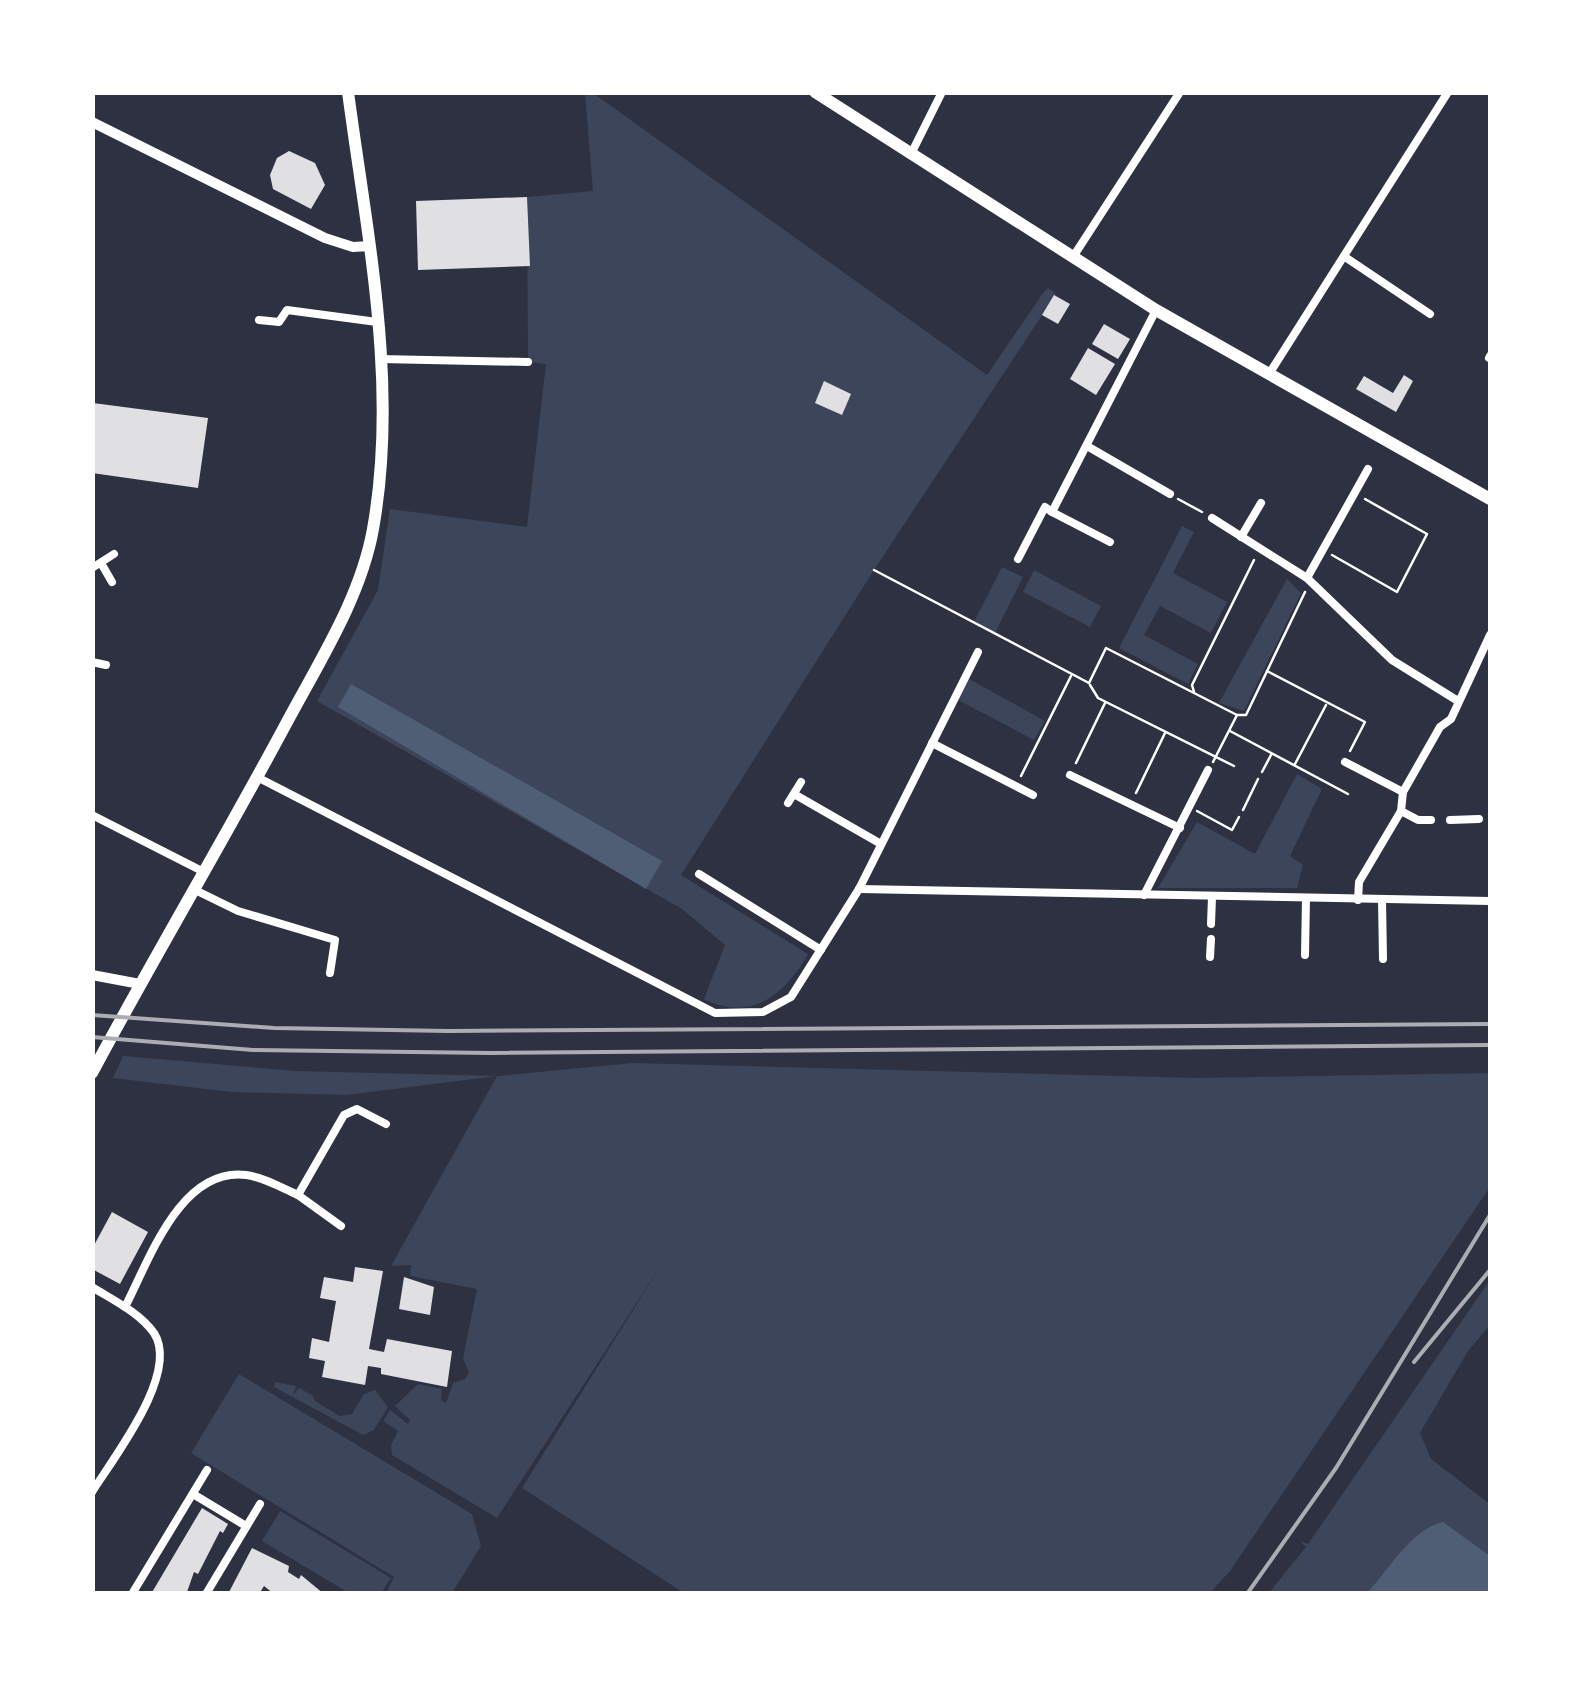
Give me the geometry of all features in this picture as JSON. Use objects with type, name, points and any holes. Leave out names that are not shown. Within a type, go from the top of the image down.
[{"type":"main road","points":[[94,1071],[322,656],[366,556],[380,485],[380,358],[370,246],[348,92]]},
{"type":"main road","points":[[814,92],[1156,310],[1490,499]]},
{"type":"street","points":[[911,154],[942,92]]},
{"type":"street","points":[[1072,258],[1180,92]]},
{"type":"street","points":[[1269,374],[1448,92]]},
{"type":"street","points":[[92,122],[325,238],[353,247],[370,246]]},
{"type":"street","points":[[1345,257],[1430,314]]},
{"type":"street","points":[[258,320],[279,322],[286,310],[377,322]]},
{"type":"street","points":[[1052,512],[1156,310]]},
{"type":"street","points":[[380,358],[528,362]]},
{"type":"street","points":[[1086,446],[1170,494]]},
{"type":"street","points":[[1309,580],[1368,469]]},
{"type":"street","points":[[1241,537],[1261,502]]},
{"type":"street","points":[[1018,559],[1044,508],[1110,542]]},
{"type":"street","points":[[1212,518],[1309,580],[1392,660],[1458,701]]},
{"type":"street","points":[[112,582],[96,566],[114,554]]},
{"type":"street","points":[[1358,900],[1359,882],[1401,810],[1403,792],[1458,701],[1490,635]]},
{"type":"street","points":[[257,778],[715,1013],[763,1012],[791,997],[859,889],[978,652]]},
{"type":"street","points":[[92,662],[106,665]]},
{"type":"street","points":[[932,743],[1033,795]]},
{"type":"street","points":[[1344,762],[1403,792]]},
{"type":"street","points":[[1144,896],[1208,770]]},
{"type":"street","points":[[1070,775],[1180,828]]},
{"type":"street","points":[[801,782],[791,799],[882,844]]},
{"type":"street","points":[[1401,810],[1418,820],[1431,820]]},
{"type":"street","points":[[92,815],[202,871]]},
{"type":"street","points":[[1450,820],[1479,820]]},
{"type":"street","points":[[699,874],[821,950]]},
{"type":"street","points":[[193,889],[238,911],[335,940],[330,973]]},
{"type":"street","points":[[859,889],[1490,901]]},
{"type":"street","points":[[1211,924],[1212,897]]},
{"type":"street","points":[[1305,955],[1306,898]]},
{"type":"street","points":[[1382,900],[1383,958]]},
{"type":"street","points":[[1210,956],[1211,939]]},
{"type":"street","points":[[92,975],[140,984]]},
{"type":"street","points":[[298,1194],[344,1115],[357,1109],[386,1124]]},
{"type":"street","points":[[125,1306],[176,1209],[204,1186],[232,1174],[250,1175],[298,1194],[342,1226]]},
{"type":"street","points":[[92,1287],[125,1306],[154,1334],[160,1366],[150,1397],[92,1492]]},
{"type":"street","points":[[132,1594],[206,1470]]},
{"type":"street","points":[[193,1494],[246,1526]]},
{"type":"street","points":[[211,1592],[260,1504]]},
{"type":"path","points":[[1323,549],[1397,592],[1427,534],[1354,493]]},
{"type":"path","points":[[1170,494],[1212,518]]},
{"type":"path","points":[[1194,694],[1192,686],[1260,549]]},
{"type":"path","points":[[874,570],[1089,684],[1106,702],[1234,766]]},
{"type":"path","points":[[1089,684],[1106,648],[1236,716],[1246,716],[1309,580]]},
{"type":"path","points":[[1266,671],[1365,722],[1344,762]]},
{"type":"path","points":[[1016,786],[1072,675]]},
{"type":"path","points":[[1070,775],[1106,702]]},
{"type":"path","points":[[1294,765],[1327,703]]},
{"type":"path","points":[[1208,770],[1236,716]]},
{"type":"path","points":[[1130,804],[1166,731]]},
{"type":"path","points":[[1229,731],[1348,794]]},
{"type":"path","points":[[1262,772],[1272,753]]},
{"type":"path","points":[[1243,810],[1258,779]]},
{"type":"path","points":[[1190,807],[1232,830],[1238,817]]},
{"type":"shaded area","points":[[585,93],[593,93],[987,375],[1043,293],[1048,288],[1056,294],[874,570],[681,875],[808,954],[778,992],[752,1006],[721,1006],[704,999],[725,945],[682,909],[317,701],[378,590],[390,509],[527,527],[546,364],[528,362],[527,197],[593,191]]},
{"type":"shaded area","points":[[1182,526],[1194,532],[1173,573],[1227,602],[1211,633],[1160,606],[1144,635],[1198,664],[1188,684],[1119,648]]},
{"type":"shaded area","points":[[1002,567],[1023,577],[995,633],[974,622]]},
{"type":"shaded area","points":[[1034,570],[1101,606],[1090,627],[1023,592]]},
{"type":"shaded area","points":[[1287,579],[1301,593],[1244,711],[1219,703]]},
{"type":"shaded area","points":[[969,679],[1045,721],[1034,740],[958,700]]},
{"type":"shaded area","points":[[351,684],[662,861],[646,889],[338,707]]},
{"type":"shaded area","points":[[1297,774],[1322,789],[1290,856],[1303,865],[1297,888],[1158,888],[1197,822],[1255,854]]},
{"type":"shaded area","points":[[123,1056],[295,1071],[498,1076],[633,1063],[1196,1078],[1490,1073],[1490,1187],[1230,1571],[1210,1593],[684,1593],[522,1488],[660,1267],[497,1518],[392,1455],[391,1445],[398,1431],[383,1421],[390,1410],[408,1424],[410,1420],[395,1406],[418,1384],[442,1389],[441,1400],[446,1403],[453,1383],[465,1379],[469,1372],[463,1358],[477,1289],[410,1276],[411,1265],[391,1266],[497,1076],[347,1095],[231,1092],[113,1078]]},
{"type":"shaded area","points":[[1490,1280],[1490,1325],[1468,1351],[1420,1433],[1431,1459],[1490,1504],[1490,1593],[1268,1594],[1306,1547],[1300,1541],[1308,1544]]},
{"type":"shaded area","points":[[239,1374],[472,1514],[481,1546],[452,1593],[386,1593],[394,1577],[191,1453]]},
{"type":"shaded area","points":[[275,1382],[296,1386],[293,1395],[299,1388],[340,1416],[352,1414],[364,1394],[375,1390],[388,1407],[374,1430],[363,1435],[274,1387]]},
{"type":"shaded area","points":[[280,1511],[391,1578],[381,1593],[349,1593],[262,1541]]},
{"type":"shaded area","points":[[1443,1522],[1490,1556],[1490,1593],[1367,1593],[1411,1541]]},
{"type":"building","points":[[289,151],[315,163],[325,185],[311,209],[273,189],[270,175],[277,158]]},
{"type":"building","points":[[527,197],[530,266],[418,270],[416,201]]},
{"type":"building","points":[[1054,295],[1070,304],[1058,324],[1042,315]]},
{"type":"building","points":[[1104,324],[1130,339],[1118,359],[1092,344]]},
{"type":"building","points":[[1088,348],[1115,364],[1096,395],[1070,379]]},
{"type":"building","points":[[1404,375],[1413,381],[1396,412],[1356,389],[1364,376],[1393,393]]},
{"type":"building","points":[[824,381],[851,394],[842,415],[815,403]]},
{"type":"building","points":[[93,403],[208,418],[198,488],[92,473]]},
{"type":"building","points":[[112,1212],[148,1232],[120,1284],[92,1269],[92,1249]]},
{"type":"building","points":[[355,1267],[383,1271],[369,1349],[384,1352],[387,1339],[452,1351],[447,1387],[381,1374],[381,1368],[368,1366],[365,1385],[322,1377],[325,1361],[309,1358],[312,1338],[329,1342],[336,1301],[320,1298],[324,1277],[353,1282]]},
{"type":"building","points":[[404,1277],[434,1287],[430,1315],[399,1309]]},
{"type":"building","points":[[202,1508],[228,1524],[223,1533],[220,1531],[198,1574],[194,1572],[187,1592],[151,1594]]},
{"type":"building","points":[[252,1548],[289,1566],[288,1572],[299,1579],[301,1575],[324,1594],[274,1594],[264,1586],[259,1594],[228,1594]]},
{"type":"railway","points":[[92,1015],[274,1028],[449,1031],[1490,1024]]},
{"type":"railway","points":[[92,1037],[253,1050],[491,1053],[1490,1045]]},
{"type":"railway","points":[[1247,1594],[1336,1468],[1490,1215]]},
{"type":"railway","points":[[1414,1362],[1490,1270]]}]
